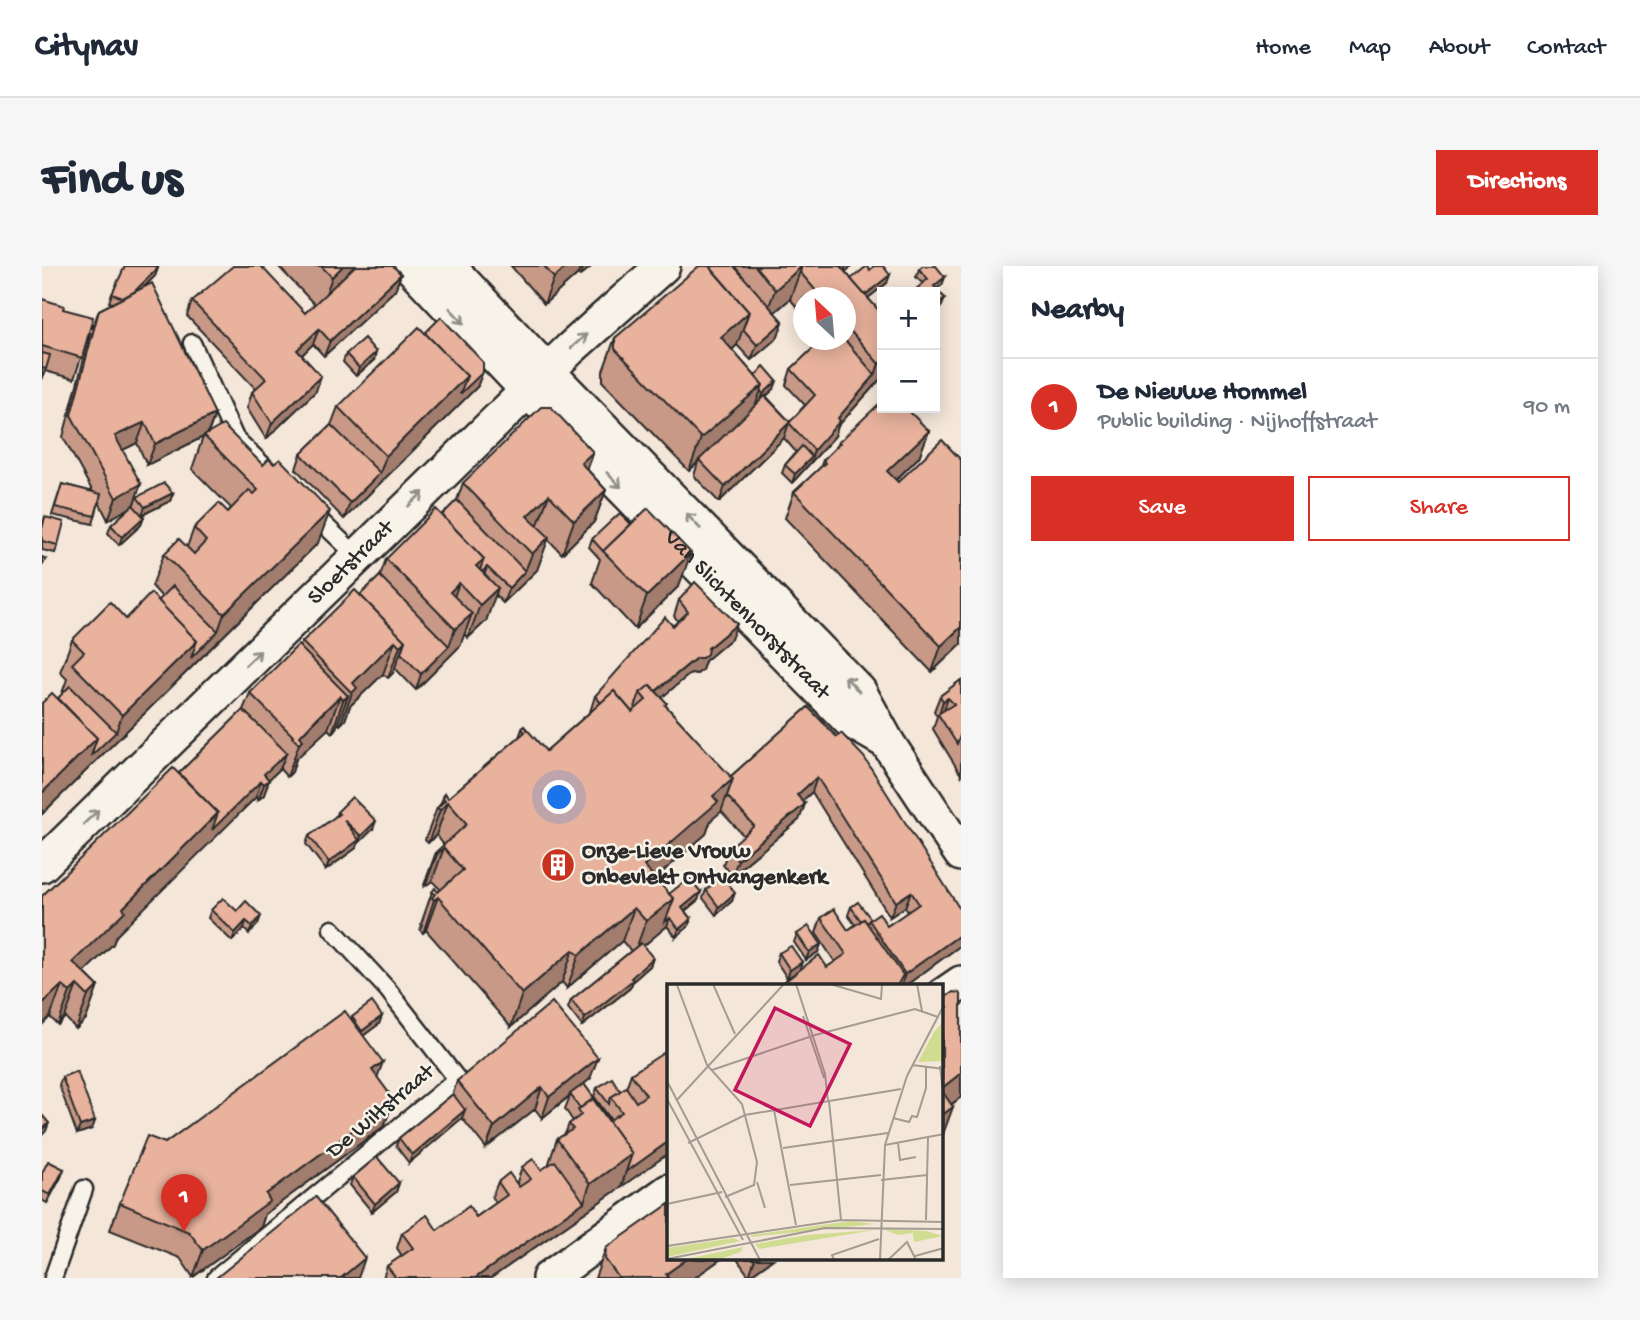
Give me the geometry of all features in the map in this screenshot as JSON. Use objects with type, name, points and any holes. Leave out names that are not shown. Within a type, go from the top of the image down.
[{"type":"street","name":"Van Slichtenhorststraat","points":[[410,266],[538,381]]},
{"type":"street","name":"Van Slichtenhorststraat","points":[[448,266],[538,381],[849,720],[887,742],[961,854]]},
{"type":"street","name":"Sloetstraat","points":[[42,865],[538,381],[663,266]]},
{"type":"street","points":[[944,995],[961,983]]},
{"type":"street","points":[[550,1278],[667,1192]]},
{"type":"lane","points":[[192,343],[235,438],[357,556]]},
{"type":"lane","name":"De Wiltstraat","points":[[216,1278],[457,1079],[388,990],[332,929]]},
{"type":"lane","points":[[53,1278],[84,1189]]},
{"type":"building","points":[[125,266],[158,268],[134,292],[123,298],[112,294]]},
{"type":"building","points":[[233,266],[261,266],[305,313],[355,266],[393,266],[401,274],[330,341],[319,329],[297,350],[321,376],[272,423],[252,392],[266,379],[192,301]]},
{"type":"building","points":[[321,266],[343,266],[332,277]]},
{"type":"building","points":[[544,266],[567,266],[554,278]]},
{"type":"building","points":[[699,266],[709,266],[749,312],[721,337],[763,385],[701,438],[615,349],[615,338]]},
{"type":"building","points":[[734,266],[783,322],[757,345],[743,329],[749,312],[711,268]]},
{"type":"building","points":[[755,266],[802,266],[775,290]]},
{"type":"building","points":[[802,266],[840,266],[877,308],[877,362],[856,338],[856,287],[813,287],[800,272]]},
{"type":"building","points":[[867,266],[870,270],[874,266],[883,266],[890,275],[865,295],[851,279]]},
{"type":"building","points":[[922,266],[936,266],[945,277],[935,287],[919,287],[928,279],[919,269]]},
{"type":"building","points":[[152,283],[215,414],[155,444],[145,422],[115,436],[141,484],[116,498],[71,415],[99,310]]},
{"type":"building","points":[[42,299],[64,306],[63,309],[93,317],[82,358],[42,346]]},
{"type":"building","points":[[441,317],[483,362],[483,372],[460,394],[467,376],[425,333]]},
{"type":"building","points":[[419,327],[467,376],[386,456],[338,407]]},
{"type":"building","points":[[364,338],[376,352],[359,368],[346,354]]},
{"type":"building","points":[[811,350],[854,350],[875,375],[814,450],[789,423],[725,487],[699,460],[765,396],[790,422],[815,395],[791,369]]},
{"type":"building","points":[[42,353],[50,355],[46,369],[42,368]]},
{"type":"building","points":[[764,366],[777,381],[763,394],[763,385],[755,376]]},
{"type":"building","points":[[877,406],[877,413],[911,413],[929,431],[887,471],[898,482],[942,440],[961,460],[961,627],[941,646],[794,492],[825,463],[823,460]]},
{"type":"building","points":[[541,407],[551,407],[593,452],[581,463],[606,490],[574,521],[549,495],[527,516],[549,537],[532,554],[463,483]]},
{"type":"building","points":[[223,425],[263,465],[269,459],[274,464],[280,459],[330,511],[224,614],[164,554],[179,539],[194,554],[206,541],[194,528],[219,503],[228,512],[249,490],[254,494],[258,490],[204,436]]},
{"type":"building","points":[[331,425],[380,473],[350,503],[301,454]]},
{"type":"building","points":[[802,446],[812,457],[795,474],[785,465]]},
{"type":"building","points":[[164,483],[173,493],[145,507],[137,497]]},
{"type":"building","points":[[62,484],[101,494],[95,516],[55,507]]},
{"type":"building","points":[[457,500],[525,571],[509,588],[487,567],[482,572],[480,570],[484,559],[442,515]]},
{"type":"building","points":[[133,505],[144,517],[122,537],[111,525]]},
{"type":"building","points":[[648,508],[691,553],[647,596],[603,551]]},
{"type":"building","points":[[436,509],[484,559],[476,566],[498,588],[480,605],[459,583],[450,592],[472,614],[455,629],[386,559]]},
{"type":"building","points":[[620,513],[631,524],[603,551],[592,539]]},
{"type":"building","points":[[45,517],[64,522],[58,545],[42,541]]},
{"type":"building","points":[[380,576],[449,646],[421,674],[401,653],[405,641],[360,595]]},
{"type":"building","points":[[695,582],[737,624],[708,648],[707,654],[696,658],[656,691],[650,685],[640,693],[632,712],[614,691],[601,703],[595,696],[665,617],[673,626],[688,612],[679,600]]},
{"type":"building","points":[[173,586],[218,631],[191,658],[197,641],[158,601]]},
{"type":"building","points":[[355,590],[405,641],[400,646],[395,641],[353,683],[357,688],[352,693],[302,642]]},
{"type":"building","points":[[151,593],[197,641],[122,715],[72,664],[84,652],[72,640],[110,602],[126,619]]},
{"type":"building","points":[[298,645],[348,696],[343,700],[340,696],[318,717],[300,736],[303,740],[299,744],[250,693]]},
{"type":"building","points":[[961,680],[961,733],[957,744],[938,714],[954,704],[948,698],[943,701],[940,696]]},
{"type":"building","name":"Onze-Lieve Vrouw Onbevlekt Ontvangenkerk","points":[[650,685],[733,779],[713,796],[718,802],[644,866],[674,899],[646,921],[634,908],[579,955],[573,950],[522,994],[438,897],[434,900],[432,898],[435,888],[438,892],[463,870],[444,848],[437,854],[436,852],[467,824],[448,802],[440,810],[437,808],[445,800],[445,793],[448,798],[525,732],[522,729],[524,726],[546,751],[614,691],[632,712],[646,700],[640,693]]},
{"type":"building","points":[[70,686],[116,732],[91,756],[97,738],[58,698]]},
{"type":"building","points":[[52,693],[97,738],[42,793],[42,703]]},
{"type":"building","points":[[808,707],[837,737],[841,733],[864,757],[961,911],[961,934],[905,974],[869,920],[879,913],[887,926],[919,904],[911,892],[896,902],[817,777],[797,795],[805,804],[738,860],[728,849],[754,826],[727,796],[733,779],[730,777]]},
{"type":"building","points":[[243,710],[287,753],[264,774],[269,780],[264,784],[261,781],[212,830],[218,813],[179,773]]},
{"type":"building","points":[[173,768],[218,813],[73,962],[98,986],[88,996],[77,985],[70,992],[62,985],[42,1004],[42,896]]},
{"type":"building","points":[[352,797],[376,821],[361,836],[344,820],[359,840],[329,862],[309,836],[339,814],[337,812]]},
{"type":"building","points":[[723,876],[735,893],[719,907],[706,890]]},
{"type":"building","points":[[689,878],[701,892],[682,908],[691,919],[679,929],[670,918],[665,922],[674,899],[669,894]]},
{"type":"building","points":[[223,898],[237,911],[246,901],[261,916],[252,926],[246,921],[235,933],[211,910]]},
{"type":"building","points":[[858,902],[871,919],[867,924],[864,919],[861,921],[851,907]]},
{"type":"building","points":[[834,909],[848,930],[864,919],[903,975],[898,984],[782,984],[819,955],[827,967],[846,954],[821,918]]},
{"type":"building","points":[[809,926],[821,944],[809,952],[797,934]]},
{"type":"building","points":[[641,943],[653,958],[631,978],[633,980],[585,1018],[571,1000]]},
{"type":"building","points":[[791,946],[802,962],[790,970],[779,953]]},
{"type":"building","points":[[953,992],[961,996],[961,1073],[944,1086],[944,1010],[948,1007],[945,1003],[946,997]]},
{"type":"building","points":[[372,1002],[382,1016],[362,1031],[352,1017]]},
{"type":"building","points":[[552,1002],[598,1058],[549,1097],[542,1087],[494,1127],[457,1081]]},
{"type":"building","points":[[345,1011],[383,1062],[372,1070],[394,1100],[266,1194],[270,1201],[203,1250],[189,1232],[120,1203],[147,1136],[165,1143]]},
{"type":"building","points":[[667,1051],[667,1142],[626,1172],[632,1154],[593,1099],[580,1108],[570,1094],[584,1084],[610,1120],[622,1112],[611,1097],[626,1087],[636,1102],[646,1095],[631,1074]]},
{"type":"building","points":[[77,1071],[95,1121],[80,1126],[62,1077]]},
{"type":"building","points":[[612,1078],[620,1091],[611,1097],[609,1104],[597,1088]]},
{"type":"building","points":[[453,1094],[465,1110],[412,1155],[399,1138]]},
{"type":"building","points":[[944,1094],[953,1107],[944,1114]]},
{"type":"building","points":[[593,1099],[632,1154],[590,1184],[557,1139],[573,1129],[569,1124],[581,1115],[578,1110]]},
{"type":"building","points":[[42,1115],[49,1123],[42,1130]]},
{"type":"building","points":[[377,1157],[399,1183],[375,1204],[353,1177]]},
{"type":"building","points":[[533,1159],[541,1170],[555,1161],[584,1202],[475,1278],[396,1278],[387,1266],[413,1248],[402,1233],[427,1215],[437,1230],[469,1206],[476,1217],[507,1195],[498,1182],[509,1173],[519,1187],[531,1179],[522,1167]]},
{"type":"building","points":[[48,1161],[64,1169],[50,1195],[42,1191],[42,1173]]},
{"type":"building","points":[[316,1197],[365,1258],[341,1278],[216,1278]]},
{"type":"building","points":[[667,1205],[667,1261],[684,1261],[666,1274],[669,1278],[619,1278],[605,1259],[606,1248]]},
{"type":"place","name":"Onze-Lieve Vrouw Onbevlekt Ontvangenkerk","points":[[558,865]]},
{"type":"place","name":"De Nieuwe Hommel","points":[[184,1232]]}]
